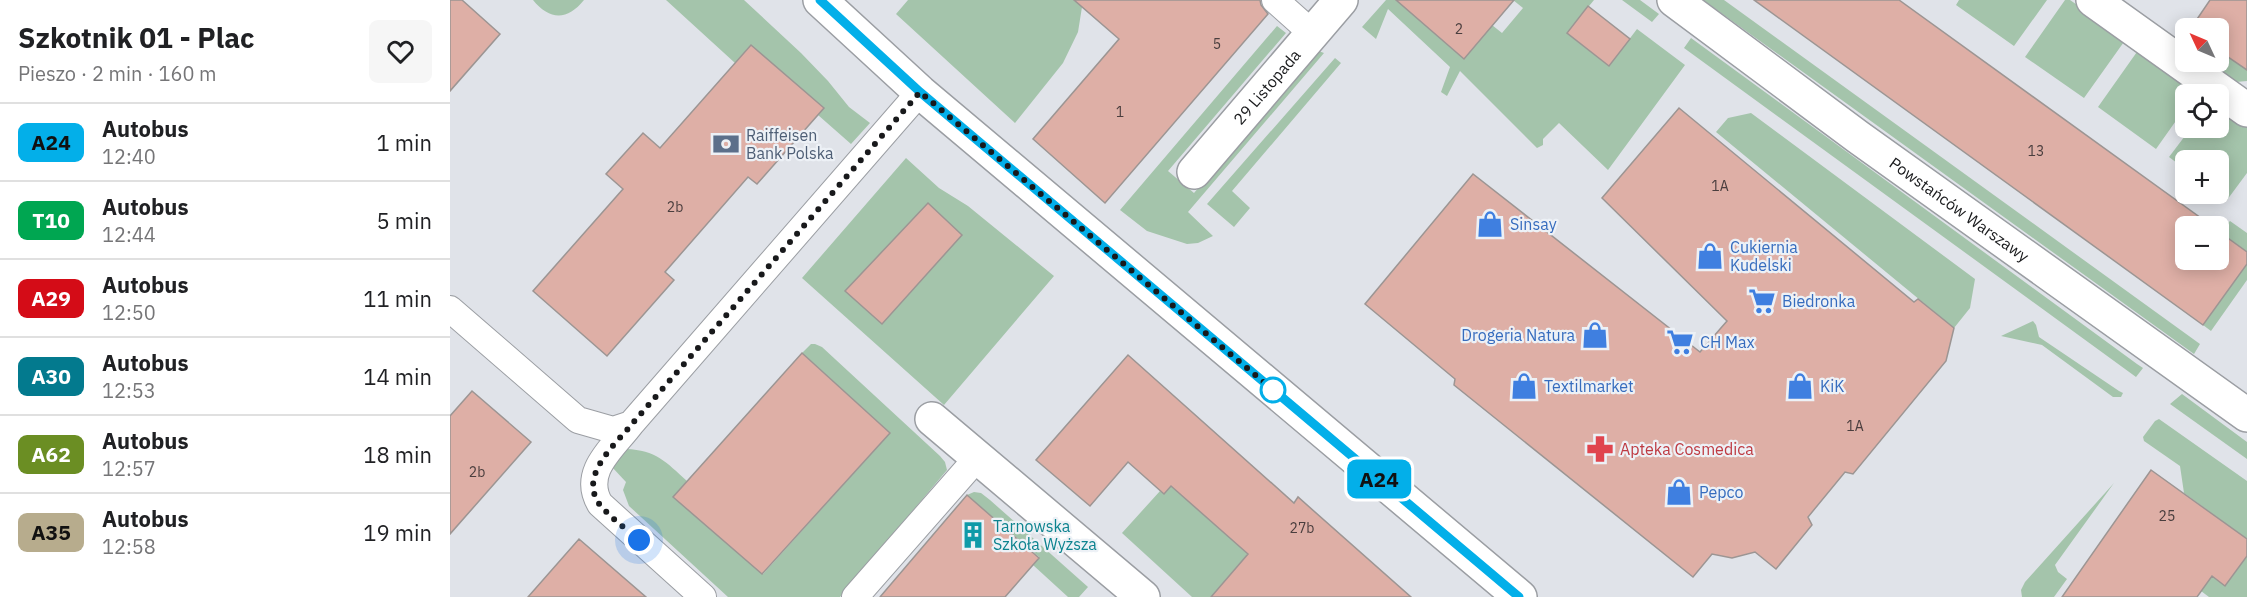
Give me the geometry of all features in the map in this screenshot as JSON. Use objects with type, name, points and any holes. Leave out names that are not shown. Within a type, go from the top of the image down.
[{"type":"street","points":[[820,0],[920,92],[1520,597]]},
{"type":"street","name":"29 Listopada","points":[[1194,172],[1341,0]]},
{"type":"street","name":"Powstańców Warszawy","points":[[1674,0],[1858,136],[2247,416]]},
{"type":"street","points":[[2093,0],[2247,110]]},
{"type":"street","points":[[932,419],[1143,597]]},
{"type":"lane","points":[[1275,0],[1312,33]]},
{"type":"lane","points":[[703,597],[607,511],[593,493],[593,482],[598,467],[632,424],[920,92]]},
{"type":"lane","points":[[450,309],[578,420],[613,430],[632,424]]},
{"type":"lane","points":[[855,597],[978,457]]},
{"type":"green space","points":[[533,0],[584,0],[572,11],[552,15]]},
{"type":"green space","points":[[666,0],[744,0],[801,53],[849,107],[870,123],[851,144],[818,115],[751,45],[735,63]]},
{"type":"green space","points":[[908,0],[1089,0],[1082,7],[1078,32],[1063,63],[1015,123],[896,14]]},
{"type":"green space","points":[[1386,0],[1396,0],[1464,59],[1492,25],[1502,33],[1523,8],[1513,0],[1594,0],[1567,33],[1609,66],[1637,29],[1685,65],[1608,170],[1559,123],[1543,139],[1543,145],[1537,148],[1460,71],[1447,96],[1441,92],[1450,67],[1388,9],[1376,39],[1362,27]]},
{"type":"green space","points":[[1622,0],[1640,0],[1659,14],[1652,22]]},
{"type":"green space","points":[[1703,0],[1724,0],[2200,344],[2194,354]]},
{"type":"green space","points":[[1959,0],[2047,0],[2014,46],[1956,5]]},
{"type":"green space","points":[[2065,0],[2070,0],[2126,39],[2084,98],[2025,57]]},
{"type":"green space","points":[[1277,26],[1286,33],[1168,171],[1194,193],[1316,50],[1324,53],[1188,212],[1213,236],[1198,243],[1187,244],[1147,231],[1120,210]]},
{"type":"green space","points":[[1691,38],[2143,368],[2136,377],[1684,48]]},
{"type":"green space","points":[[2139,49],[2188,84],[2175,84],[2175,122],[2156,149],[2098,107]]},
{"type":"green space","points":[[2229,57],[2247,70],[2247,81],[2236,82],[2218,72],[2229,72]]},
{"type":"green space","points":[[1335,58],[1341,63],[1232,191],[1250,208],[1234,227],[1207,204]]},
{"type":"green space","points":[[1751,113],[1975,279],[1970,308],[1954,328],[1716,132],[1728,118]]},
{"type":"green space","points":[[2229,114],[2247,127],[2247,173],[2229,197],[2229,150],[2175,150],[2175,162],[2169,157],[2183,138],[2229,138]]},
{"type":"green space","points":[[906,158],[939,188],[968,206],[1054,276],[944,405],[802,278]]},
{"type":"green space","points":[[2229,222],[2247,233],[2247,252],[2229,238]]},
{"type":"green space","points":[[2247,264],[2247,280],[2211,331],[2203,325]]},
{"type":"green space","points":[[2033,321],[2039,337],[2123,393],[2121,397],[2113,397],[2042,345],[2001,336]]},
{"type":"green space","points":[[811,344],[822,347],[940,456],[947,470],[840,597],[728,597],[629,506],[623,490],[626,482],[611,466],[626,449],[645,452],[660,458],[687,481],[673,497],[763,574],[890,433],[802,353]]},
{"type":"green space","points":[[2182,394],[2247,442],[2247,459],[2170,404]]},
{"type":"green space","points":[[2159,419],[2247,481],[2247,539],[2184,493],[2180,466],[2144,441],[2143,437]]},
{"type":"green space","points":[[2114,483],[2055,565],[2058,572],[2067,579],[2054,597],[2022,597],[2021,590],[2025,582]]},
{"type":"green space","points":[[1171,486],[1248,554],[1211,597],[1192,597],[1122,533],[1160,491],[1164,494]]},
{"type":"green space","points":[[974,492],[981,493],[990,500],[1088,587],[1079,597],[1068,597],[1033,565],[1039,557],[967,495]]},
{"type":"green space","points":[[2247,556],[2247,597],[2209,597],[2201,591],[2212,576],[2226,585]]},
{"type":"building","points":[[450,0],[462,0],[500,34],[450,91]]},
{"type":"building","points":[[1074,0],[1260,0],[1268,14],[1105,203],[1033,139],[1119,39]]},
{"type":"building","points":[[1396,0],[1514,0],[1464,59]]},
{"type":"building","points":[[1754,0],[1899,0],[2175,199],[2175,204],[2182,204],[2198,216],[2175,216],[2175,270],[2229,270],[2229,239],[2247,252],[2247,264],[2203,325]]},
{"type":"building","points":[[2210,0],[2247,0],[2247,70],[2229,58],[2229,18],[2198,18]]},
{"type":"building","points":[[1588,6],[1630,39],[1609,66],[1567,33]]},
{"type":"building","points":[[751,45],[824,108],[757,184],[748,177],[665,272],[674,280],[607,356],[533,291],[623,189],[606,174],[643,133],[660,148]]},
{"type":"building","name":"CH Max","points":[[1679,108],[1914,302],[1918,299],[1954,328],[1946,361],[1853,474],[1845,472],[1808,517],[1812,525],[1776,569],[1755,552],[1732,558],[1712,554],[1693,577],[1454,385],[1455,379],[1365,304],[1473,174],[1700,352],[1727,321],[1602,198]]},
{"type":"building","points":[[928,203],[962,235],[882,324],[845,291]]},
{"type":"building","points":[[802,353],[890,433],[762,574],[673,497]]},
{"type":"building","points":[[1128,355],[1294,503],[1298,497],[1411,597],[1211,597],[1248,554],[1171,486],[1164,494],[1128,462],[1090,506],[1036,460]]},
{"type":"building","points":[[472,391],[531,442],[450,534],[450,416]]},
{"type":"building","points":[[2151,470],[2247,539],[2247,556],[2225,586],[2212,576],[2197,597],[2062,597]]},
{"type":"building","name":"Tarnowska Szkoła Wyższa","points":[[967,495],[1039,558],[1005,597],[880,597]]},
{"type":"building","points":[[579,539],[646,597],[528,597]]},
{"type":"bus line","name":"A24","points":[[820,0],[920,92],[1519,597]]},
{"type":"place","name":"Raiffeisen Bank Polska","points":[[726,144]]},
{"type":"place","name":"Sinsay","points":[[1490,224]]},
{"type":"place","name":"Cukiernia Kudelski","points":[[1710,256]]},
{"type":"place","name":"Biedronka","points":[[1762,301]]},
{"type":"place","name":"Drogeria Natura","points":[[1595,335]]},
{"type":"place","name":"CH Max","points":[[1680,342]]},
{"type":"place","name":"Textilmarket","points":[[1524,386]]},
{"type":"place","name":"KiK","points":[[1800,386]]},
{"type":"place","name":"Apteka Cosmedica","points":[[1600,449]]},
{"type":"place","name":"Pepco","points":[[1679,492]]},
{"type":"place","name":"Tarnowska Szkoła Wyższa","points":[[973,535]]},
{"type":"route","points":[[639,540],[600,504],[593,493],[593,482],[598,467],[632,424],[920,92],[1273,390]]}]
